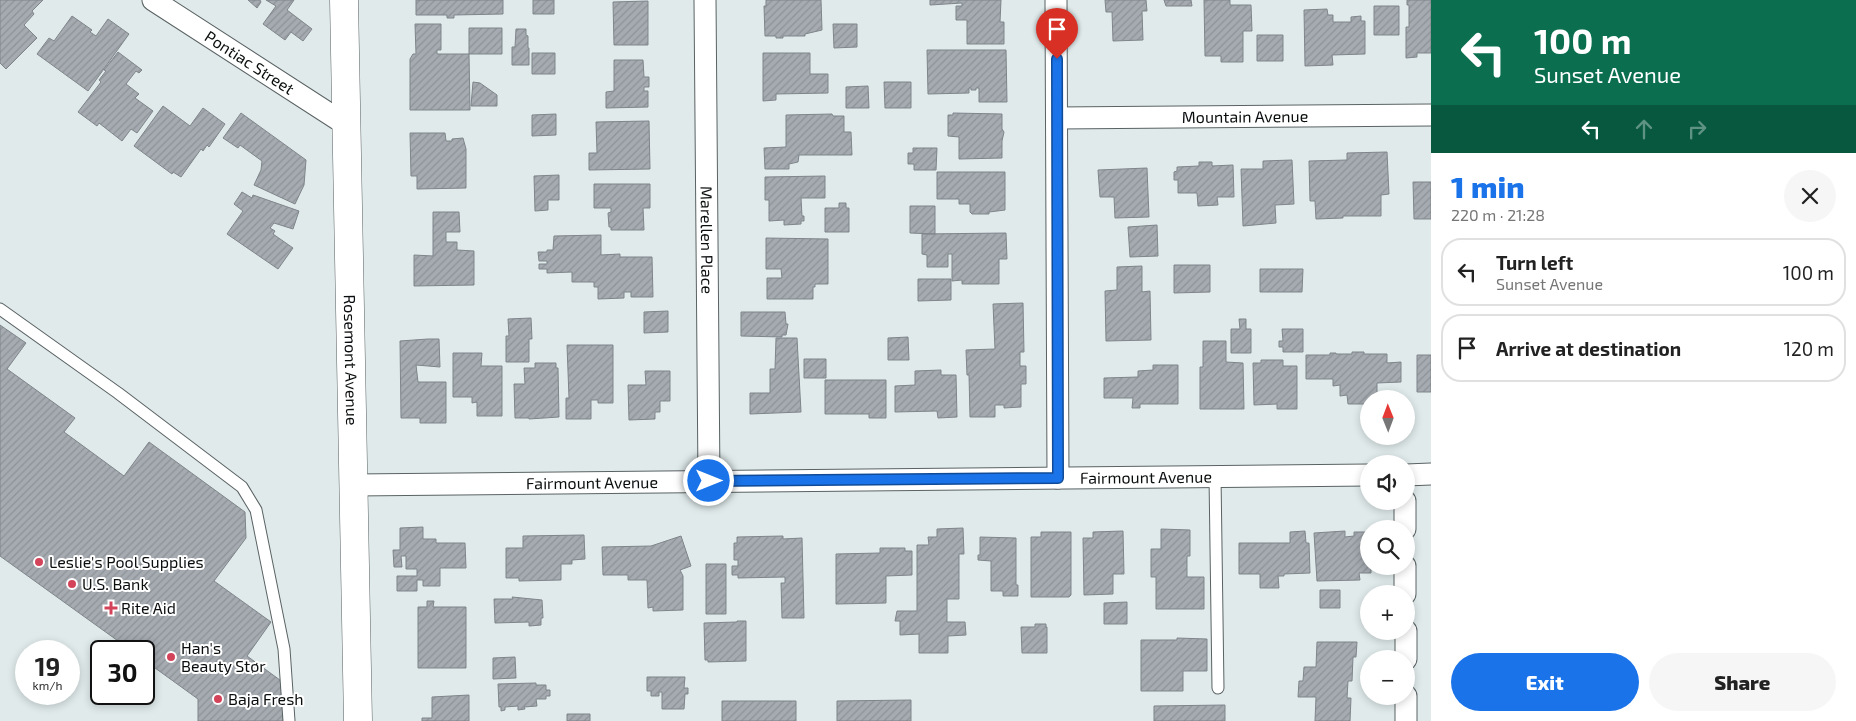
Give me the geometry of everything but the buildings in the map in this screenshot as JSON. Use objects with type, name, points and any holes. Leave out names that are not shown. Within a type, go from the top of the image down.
[{"type":"street","name":"Pontiac Street","points":[[153,0],[345,124]]},
{"type":"street","name":"Rosemont Avenue","points":[[344,0],[358,721]]},
{"type":"street","name":"Marellen Place","points":[[705,0],[709,481]]},
{"type":"street","points":[[1056,0],[1058,478]]},
{"type":"street","name":"Mountain Avenue","points":[[1057,118],[1431,115]]},
{"type":"street","points":[[1415,475],[1431,474]]},
{"type":"street","name":"Fairmount Avenue","points":[[354,485],[1360,475]]},
{"type":"street","points":[[1406,705],[1406,721]]},
{"type":"lane","points":[[0,309],[118,393],[242,487],[256,510],[284,649],[289,721]]},
{"type":"lane","points":[[1215,476],[1218,688]]},
{"type":"place","name":"Leslie's Pool Supplies","points":[[39,562]]},
{"type":"place","name":"U.S. Bank","points":[[72,584]]},
{"type":"place","name":"Rite Aid","points":[[111,608]]},
{"type":"place","name":"Han's Beauty Stør","points":[[171,657]]},
{"type":"place","name":"Baja Fresh","points":[[218,699]]},
{"type":"route","points":[[709,481],[1058,478],[1057,59]]}]
